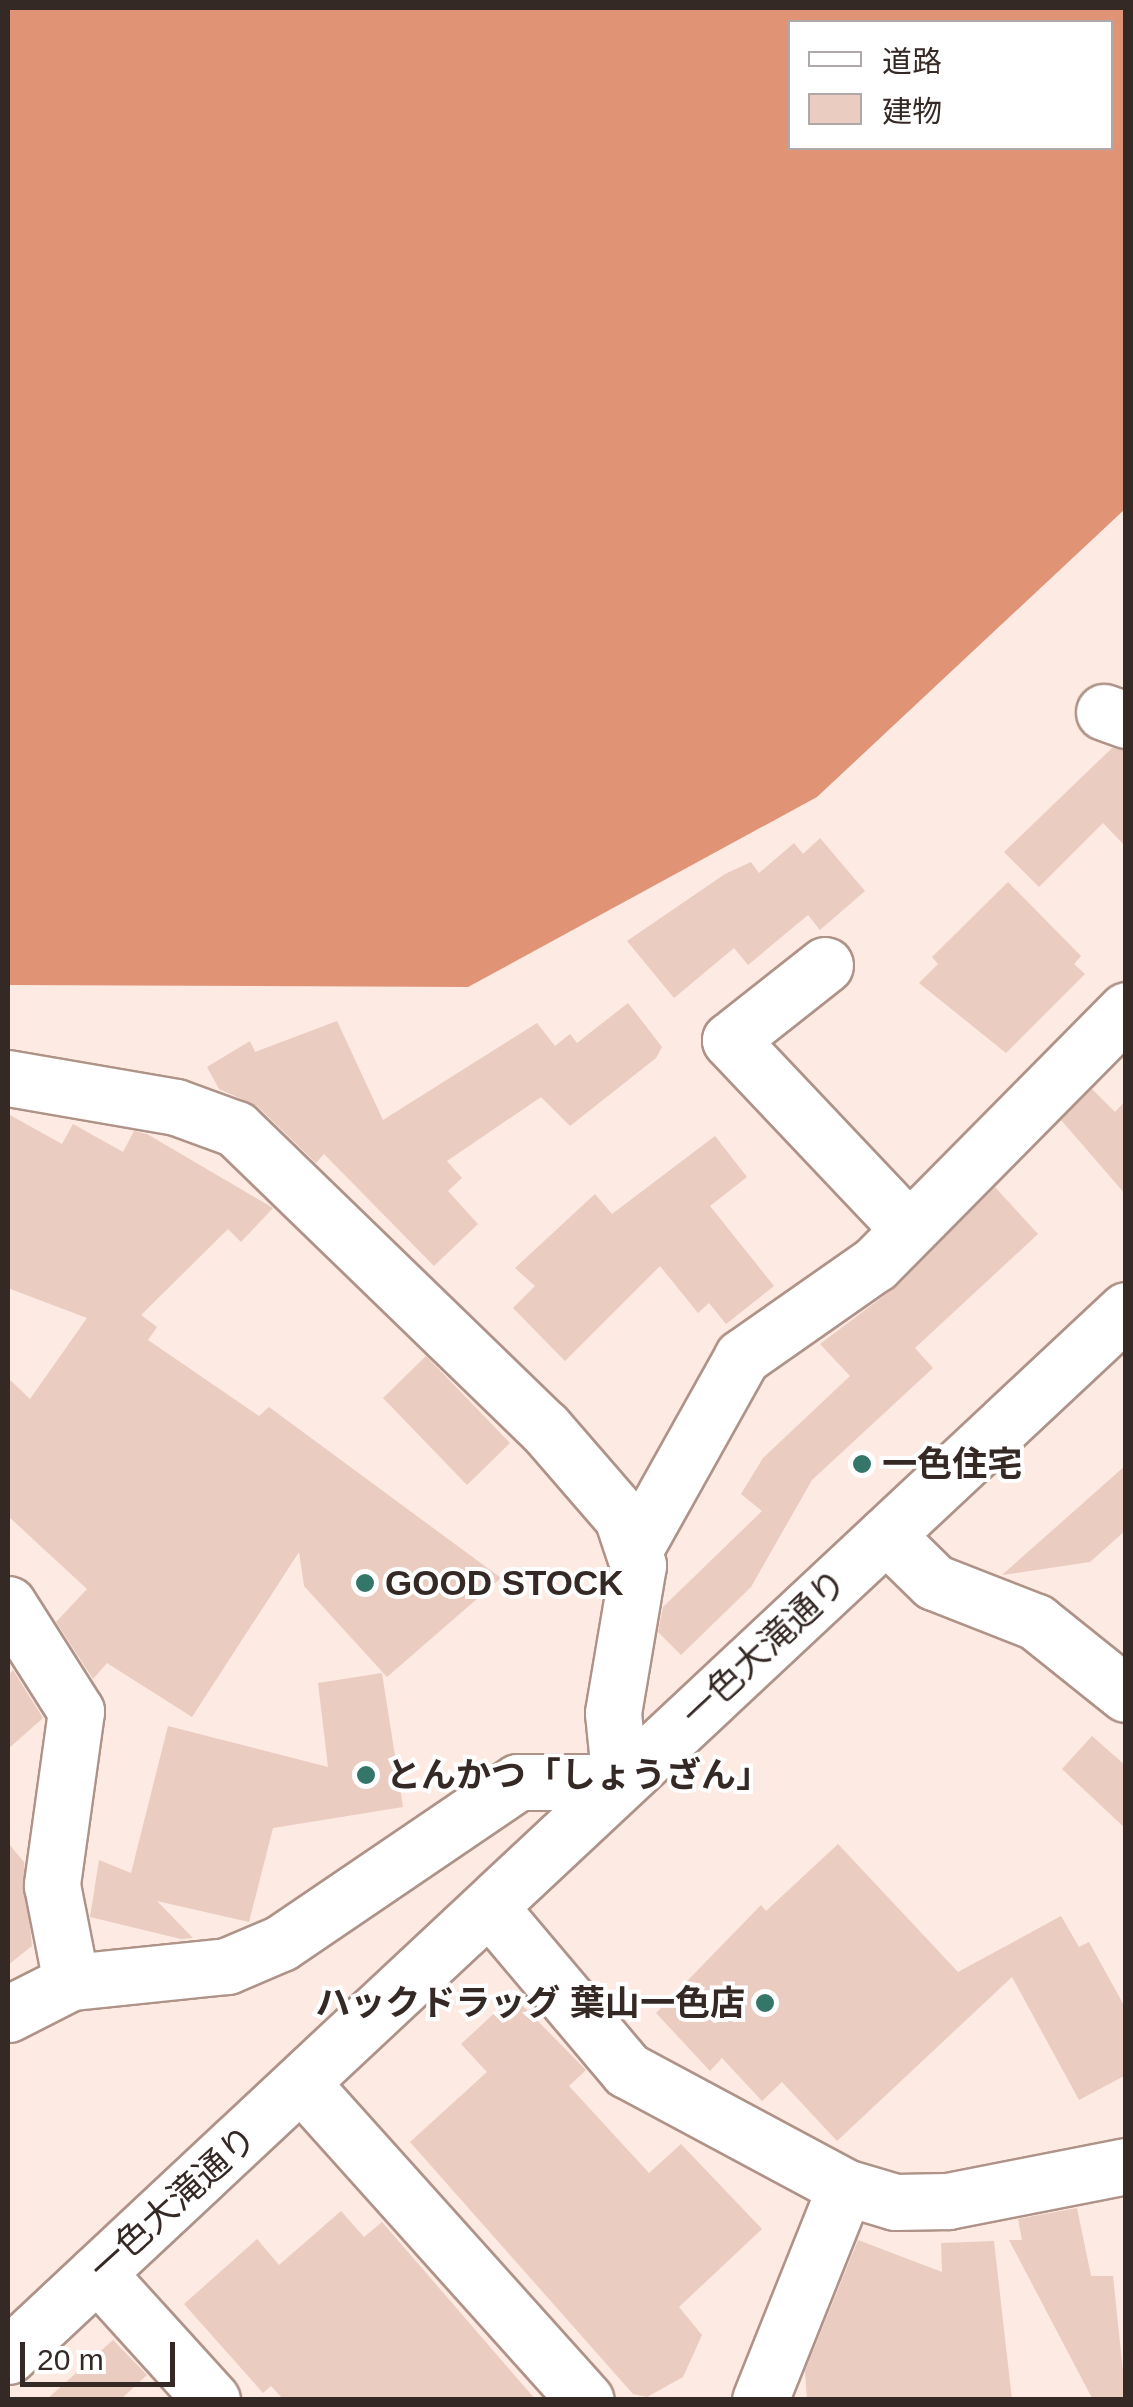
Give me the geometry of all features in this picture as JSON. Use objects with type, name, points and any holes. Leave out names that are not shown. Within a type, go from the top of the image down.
[{"type":"street","points":[[825,966],[730,1040],[909,1229]]},
{"type":"street","points":[[8,2014],[72,1982],[228,1966],[281,1943],[518,1782],[620,1782],[613,1713],[637,1545],[742,1356],[909,1229],[1126,1010]]},
{"type":"street","points":[[8,1078],[176,1107],[236,1129],[544,1427],[637,1545]]},
{"type":"street","name":"一色大滝通り","points":[[8,2356],[303,2085],[620,1782],[1126,1310]]},
{"type":"street","points":[[886,1535],[934,1582],[1036,1622],[1126,1694]]},
{"type":"street","points":[[11,1617],[76,1711],[52,1886],[72,1982]]},
{"type":"street","points":[[491,1908],[628,2070],[845,2187],[895,2202],[948,2201],[1126,2166]]},
{"type":"street","points":[[303,2085],[586,2400]]},
{"type":"street","points":[[760,2400],[845,2187]]},
{"type":"street","points":[[97,2273],[212,2400]]},
{"type":"shaded area","points":[[8,8],[1125,8],[1125,509],[817,797],[468,987],[8,985]]},
{"type":"building","points":[[1112,748],[1126,750],[1126,847],[1103,823],[1039,887],[1004,852]]},
{"type":"building","points":[[820,838],[865,891],[820,930],[808,915],[748,965],[734,948],[674,998],[627,941],[725,874],[751,862],[759,873],[794,843],[803,854]]},
{"type":"building","points":[[1008,882],[1081,956],[1074,964],[1085,974],[1006,1053],[919,983],[938,964],[932,957]]},
{"type":"building","points":[[628,1003],[662,1047],[656,1058],[570,1126],[541,1097],[447,1161],[462,1178],[448,1191],[478,1224],[434,1266],[324,1154],[316,1163],[257,1106],[219,1089],[207,1067],[250,1041],[255,1052],[337,1021],[383,1120],[537,1023],[555,1046],[570,1034],[577,1043]]},
{"type":"building","points":[[1092,1089],[1115,1112],[1126,1100],[1126,1195],[1061,1120]]},
{"type":"building","points":[[8,1114],[62,1144],[73,1124],[123,1152],[134,1131],[147,1134],[273,1208],[241,1242],[228,1229],[141,1315],[157,1327],[148,1340],[259,1416],[269,1407],[501,1578],[387,1677],[304,1586],[299,1552],[192,1717],[107,1663],[93,1679],[56,1622],[87,1589],[8,1516],[8,1378],[30,1399],[87,1318],[8,1288]]},
{"type":"building","points":[[715,1136],[747,1177],[710,1206],[774,1286],[726,1324],[709,1303],[698,1313],[660,1266],[565,1361],[513,1308],[535,1286],[515,1268],[595,1194],[612,1214]]},
{"type":"building","points":[[995,1187],[1038,1234],[915,1348],[933,1368],[812,1480],[751,1587],[681,1655],[658,1632],[663,1607],[762,1511],[741,1494],[763,1458],[850,1376],[820,1344],[897,1286]]},
{"type":"building","points":[[426,1356],[510,1443],[467,1485],[383,1398]]},
{"type":"building","points":[[1126,1465],[1126,1530],[1090,1562],[1002,1575]]},
{"type":"building","points":[[13,1670],[43,1718],[8,1749],[8,1676]]},
{"type":"building","points":[[382,1673],[403,1807],[273,1828],[249,1922],[157,1901],[193,1938],[181,1939],[90,1917],[99,1860],[131,1873],[168,1726],[328,1767],[318,1683]]},
{"type":"building","points":[[1092,1736],[1126,1766],[1126,1829],[1062,1769]]},
{"type":"building","points":[[8,1843],[24,1862],[32,1946],[8,1965]]},
{"type":"building","points":[[838,1844],[958,1972],[1061,1916],[1079,1947],[1089,1942],[1126,2009],[1126,2075],[1079,2100],[1012,1977],[837,2141],[782,2082],[762,2101],[722,2058],[710,2071],[656,2013],[761,1905],[766,1911]]},
{"type":"building","points":[[513,1996],[586,2070],[569,2086],[649,2173],[681,2144],[762,2229],[679,2307],[702,2335],[683,2377],[647,2397],[633,2394],[410,2142],[487,2072],[461,2044]]},
{"type":"building","points":[[1077,2208],[1091,2276],[1113,2276],[1126,2400],[1093,2400],[1009,2240],[1022,2240],[1018,2219]]},
{"type":"building","points":[[341,2211],[364,2237],[382,2222],[536,2400],[284,2400],[271,2386],[263,2393],[184,2304],[257,2239],[279,2265]]},
{"type":"building","points":[[858,2240],[942,2272],[941,2243],[994,2241],[1012,2400],[807,2400],[805,2371]]},
{"type":"building","points":[[113,2340],[147,2375],[120,2400],[46,2400]]},
{"type":"place","name":"一色住宅","points":[[862,1464]]},
{"type":"place","name":"GOOD STOCK","points":[[365,1583]]},
{"type":"place","name":"とんかつ「しょうざん」","points":[[366,1775]]},
{"type":"place","name":"ハックドラッグ 葉山一色店","points":[[765,2003]]}]
